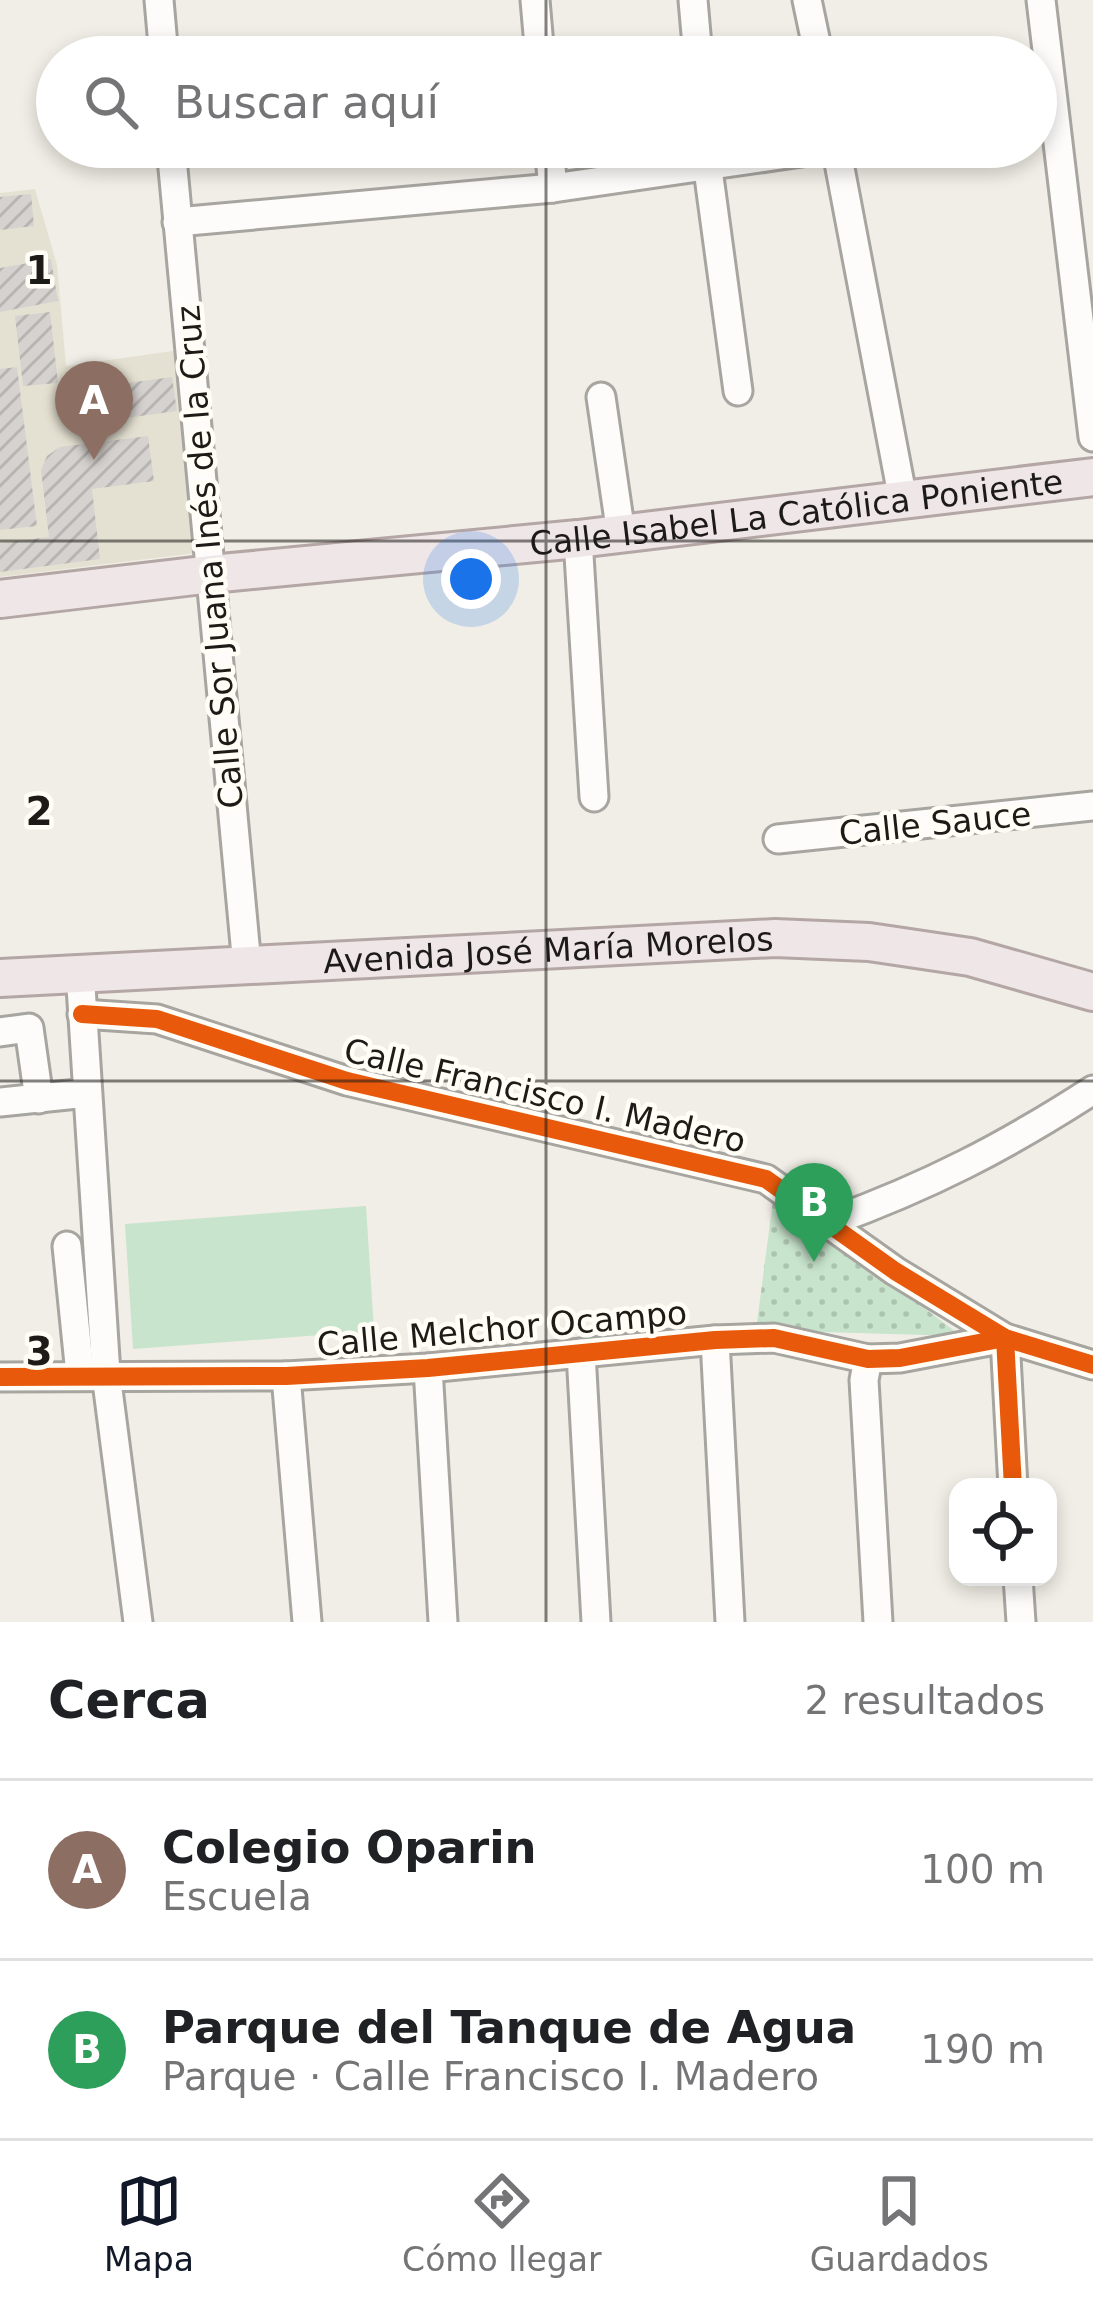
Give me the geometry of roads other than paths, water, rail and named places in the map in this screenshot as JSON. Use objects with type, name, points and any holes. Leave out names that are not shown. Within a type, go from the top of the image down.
[{"type":"main road","name":"Calle Isabel La Católica Poniente","points":[[0,599],[622,534],[1093,477]]},
{"type":"main road","name":"Avenida José María Morelos","points":[[0,978],[775,938],[869,942],[970,957],[1093,992]]},
{"type":"street","points":[[159,0],[162,36]]},
{"type":"street","points":[[535,0],[538,36]]},
{"type":"street","points":[[693,0],[696,36]]},
{"type":"street","points":[[807,0],[815,36]]},
{"type":"street","points":[[1041,0],[1045,36]]},
{"type":"street","points":[[1057,134],[1093,437]]},
{"type":"street","name":"Calle Sor Juana Inés de la Cruz","points":[[173,168],[247,966]]},
{"type":"street","points":[[552,168],[554,188]]},
{"type":"street","points":[[177,222],[554,188],[652,168]]},
{"type":"street","points":[[708,168],[738,391]]},
{"type":"street","points":[[840,168],[903,500]]},
{"type":"street","points":[[602,397],[622,534]]},
{"type":"street","points":[[578,538],[594,797]]},
{"type":"street","name":"Calle Sauce","points":[[778,839],[1093,806]]},
{"type":"street","points":[[80,971],[88,1093],[93,1374]]},
{"type":"street","name":"Calle Francisco I. Madero","points":[[82,1014],[157,1019],[346,1081],[766,1179],[896,1270],[1005,1338],[1093,1365]]},
{"type":"street","points":[[0,1032],[29,1028],[39,1099]]},
{"type":"street","points":[[830,1222],[921,1189],[1024,1135],[1093,1090]]},
{"type":"street","points":[[0,1102],[88,1093]]},
{"type":"street","points":[[67,1246],[138,1622]]},
{"type":"street","name":"Calle Melchor Ocampo","points":[[0,1377],[286,1376],[773,1338],[868,1359],[900,1358],[1005,1338]]},
{"type":"street","points":[[1005,1338],[1013,1478]]},
{"type":"street","points":[[716,1340],[730,1622]]},
{"type":"street","points":[[581,1353],[596,1622]]},
{"type":"street","points":[[868,1359],[864,1380],[878,1622]]},
{"type":"street","points":[[428,1368],[443,1622]]},
{"type":"street","points":[[286,1376],[307,1622]]},
{"type":"street","points":[[1019,1586],[1021,1622]]},
{"type":"place","name":"Colegio Oparin","points":[[94,460]]},
{"type":"place","name":"Parque del Tanque de Agua","points":[[814,1262]]}]
